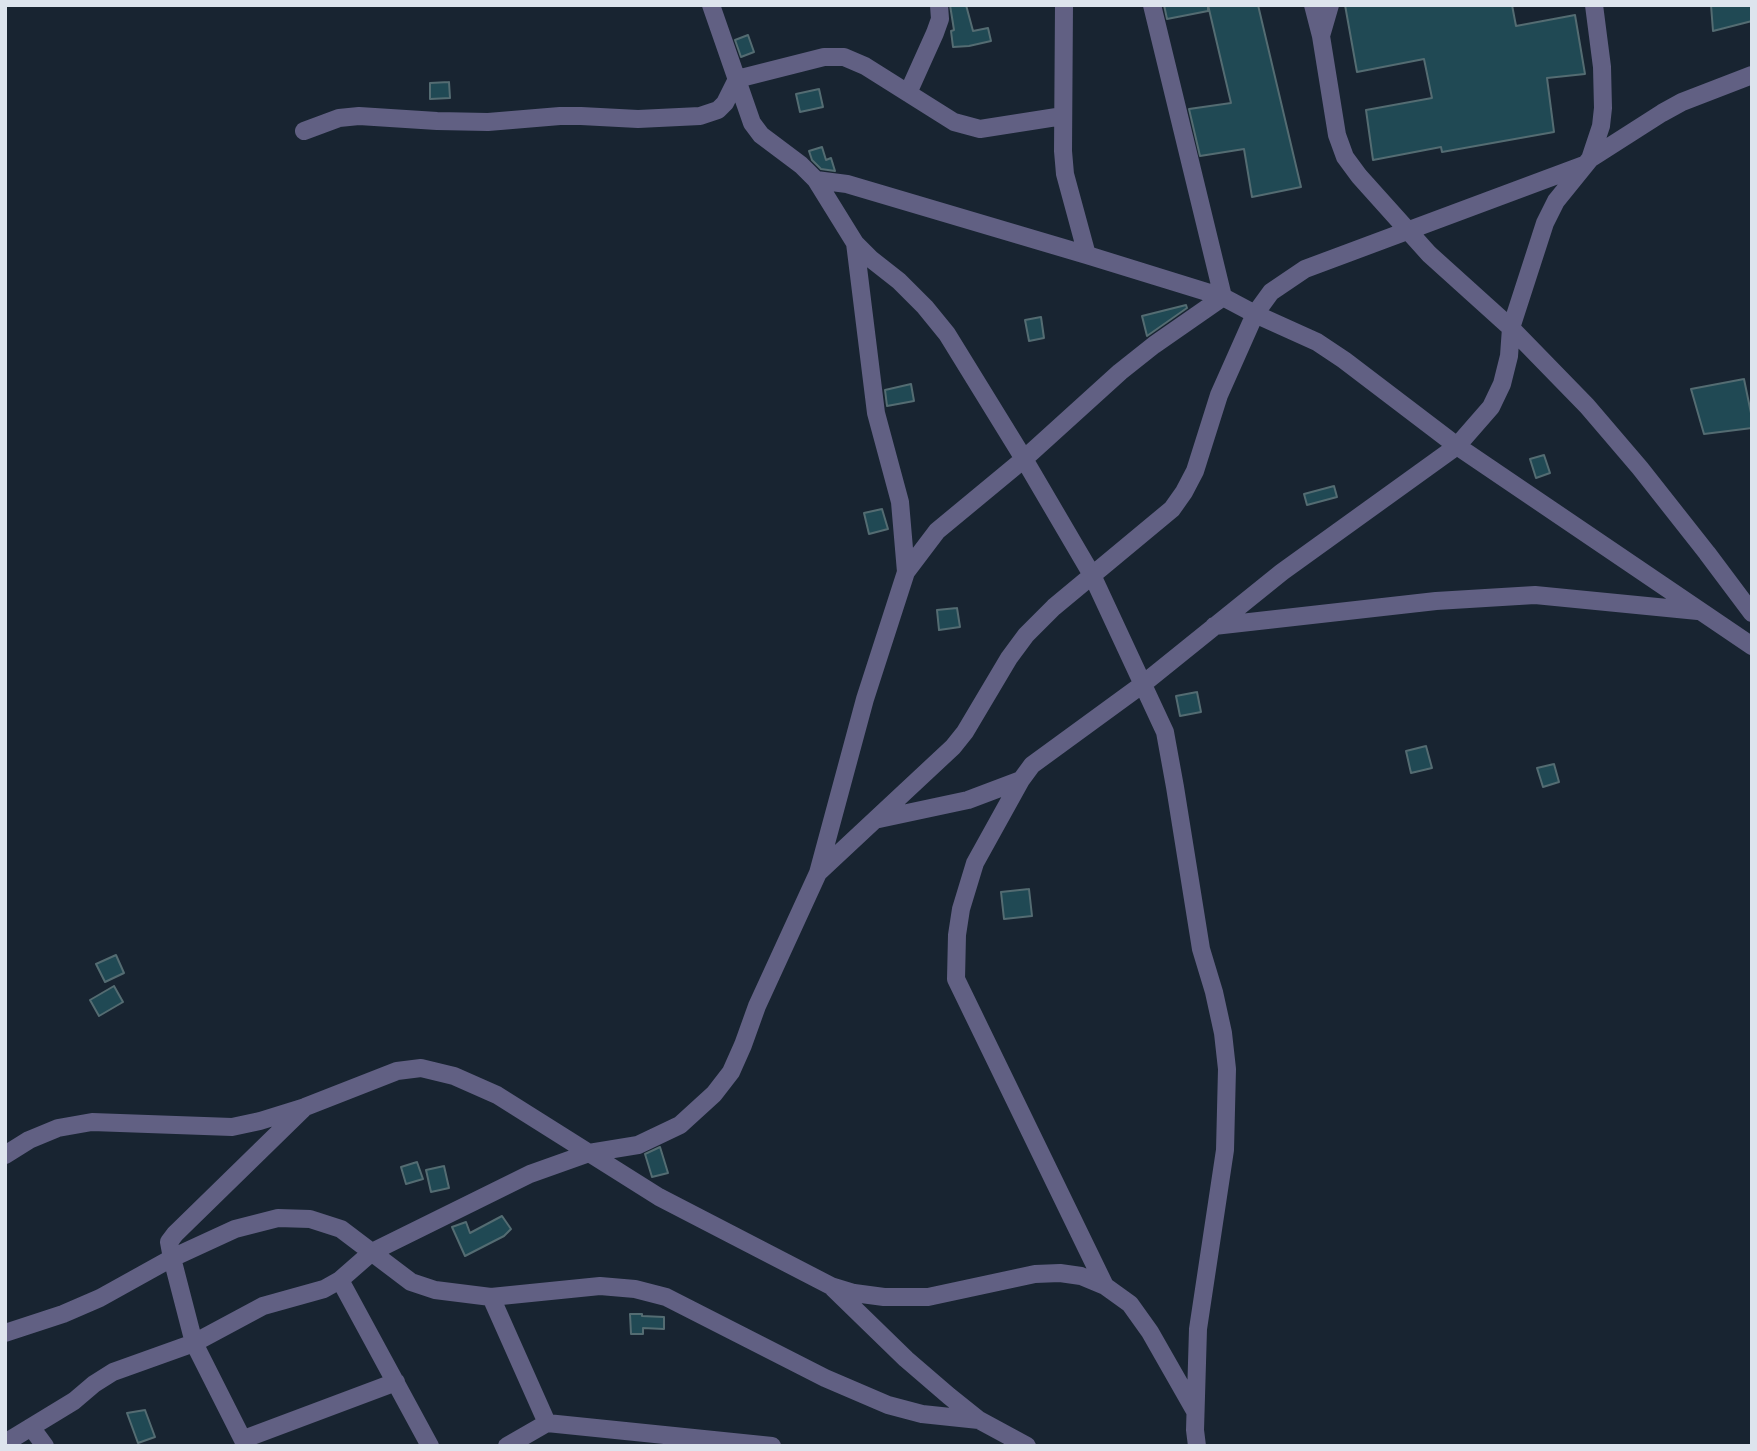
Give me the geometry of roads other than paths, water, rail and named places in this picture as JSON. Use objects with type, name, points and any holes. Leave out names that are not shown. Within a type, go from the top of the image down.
[{"type":"street","points":[[711,5],[752,123],[761,135],[801,165],[816,180],[855,243],[899,281],[947,334],[1093,575],[1165,732],[1201,950],[1223,1033],[1227,1069],[1225,1150],[1198,1329],[1195,1412],[1197,1446]]},
{"type":"street","points":[[908,93],[940,19],[939,5]]},
{"type":"street","points":[[1064,5],[1065,174],[1087,255]]},
{"type":"street","points":[[1152,5],[1223,297]]},
{"type":"street","points":[[1313,5],[1321,36],[1337,135],[1345,157],[1429,254],[1511,328],[1587,406],[1640,468],[1752,613]]},
{"type":"street","points":[[1321,36],[1330,5]]},
{"type":"street","points":[[1105,1286],[956,979],[957,934],[961,909],[975,863],[1032,765],[1143,684],[1282,572],[1457,446],[1491,407],[1502,384],[1511,328],[1545,223],[1556,201],[1587,162],[1601,126],[1602,67],[1594,5]]},
{"type":"street","points":[[304,131],[339,118],[359,116],[488,122],[560,116],[638,119],[700,116],[718,110],[725,103],[737,79],[824,57],[844,57],[865,66],[954,122],[979,129],[1063,116]]},
{"type":"street","points":[[818,873],[953,747],[965,732],[1009,657],[1026,635],[1054,607],[1172,509],[1195,471],[1219,395],[1255,314],[1271,292],[1305,269],[1587,162],[1672,107],[1752,75]]},
{"type":"street","points":[[816,180],[847,184],[1223,297],[1317,342],[1457,446],[1752,646]]},
{"type":"street","points":[[855,243],[876,413],[900,502],[906,572]]},
{"type":"street","points":[[5,1443],[74,1401],[113,1372],[194,1343],[263,1306],[324,1289],[340,1280],[372,1252],[530,1174],[589,1153],[638,1145],[680,1125],[714,1094],[730,1072],[743,1045],[757,1006],[818,873],[865,699],[906,572],[937,531],[1024,459],[1120,372],[1223,297]]},
{"type":"street","points":[[1214,626],[1436,601],[1535,595],[1700,611]]},
{"type":"street","points":[[875,820],[968,800],[1021,780]]},
{"type":"street","points":[[5,1155],[29,1140],[58,1128],[92,1122],[232,1127],[305,1107],[397,1071],[421,1068],[454,1076],[497,1095],[659,1197],[831,1286],[854,1293],[884,1297],[928,1297],[1035,1274],[1060,1273],[1081,1276],[1105,1286],[1130,1304],[1150,1332],[1195,1412]]},
{"type":"street","points":[[305,1107],[169,1242],[194,1343],[245,1442],[396,1382]]},
{"type":"street","points":[[5,1334],[100,1298],[172,1258],[235,1229],[278,1218],[310,1219],[341,1229],[411,1282],[435,1290],[491,1297],[600,1286],[656,1294],[825,1378],[888,1405],[922,1414],[979,1420]]},
{"type":"street","points":[[340,1280],[430,1446]]},
{"type":"street","points":[[831,1286],[906,1359],[979,1420],[1027,1446]]},
{"type":"street","points":[[491,1297],[547,1423]]},
{"type":"street","points":[[507,1446],[547,1423],[772,1446]]},
{"type":"street","points":[[31,1427],[45,1446]]}]
